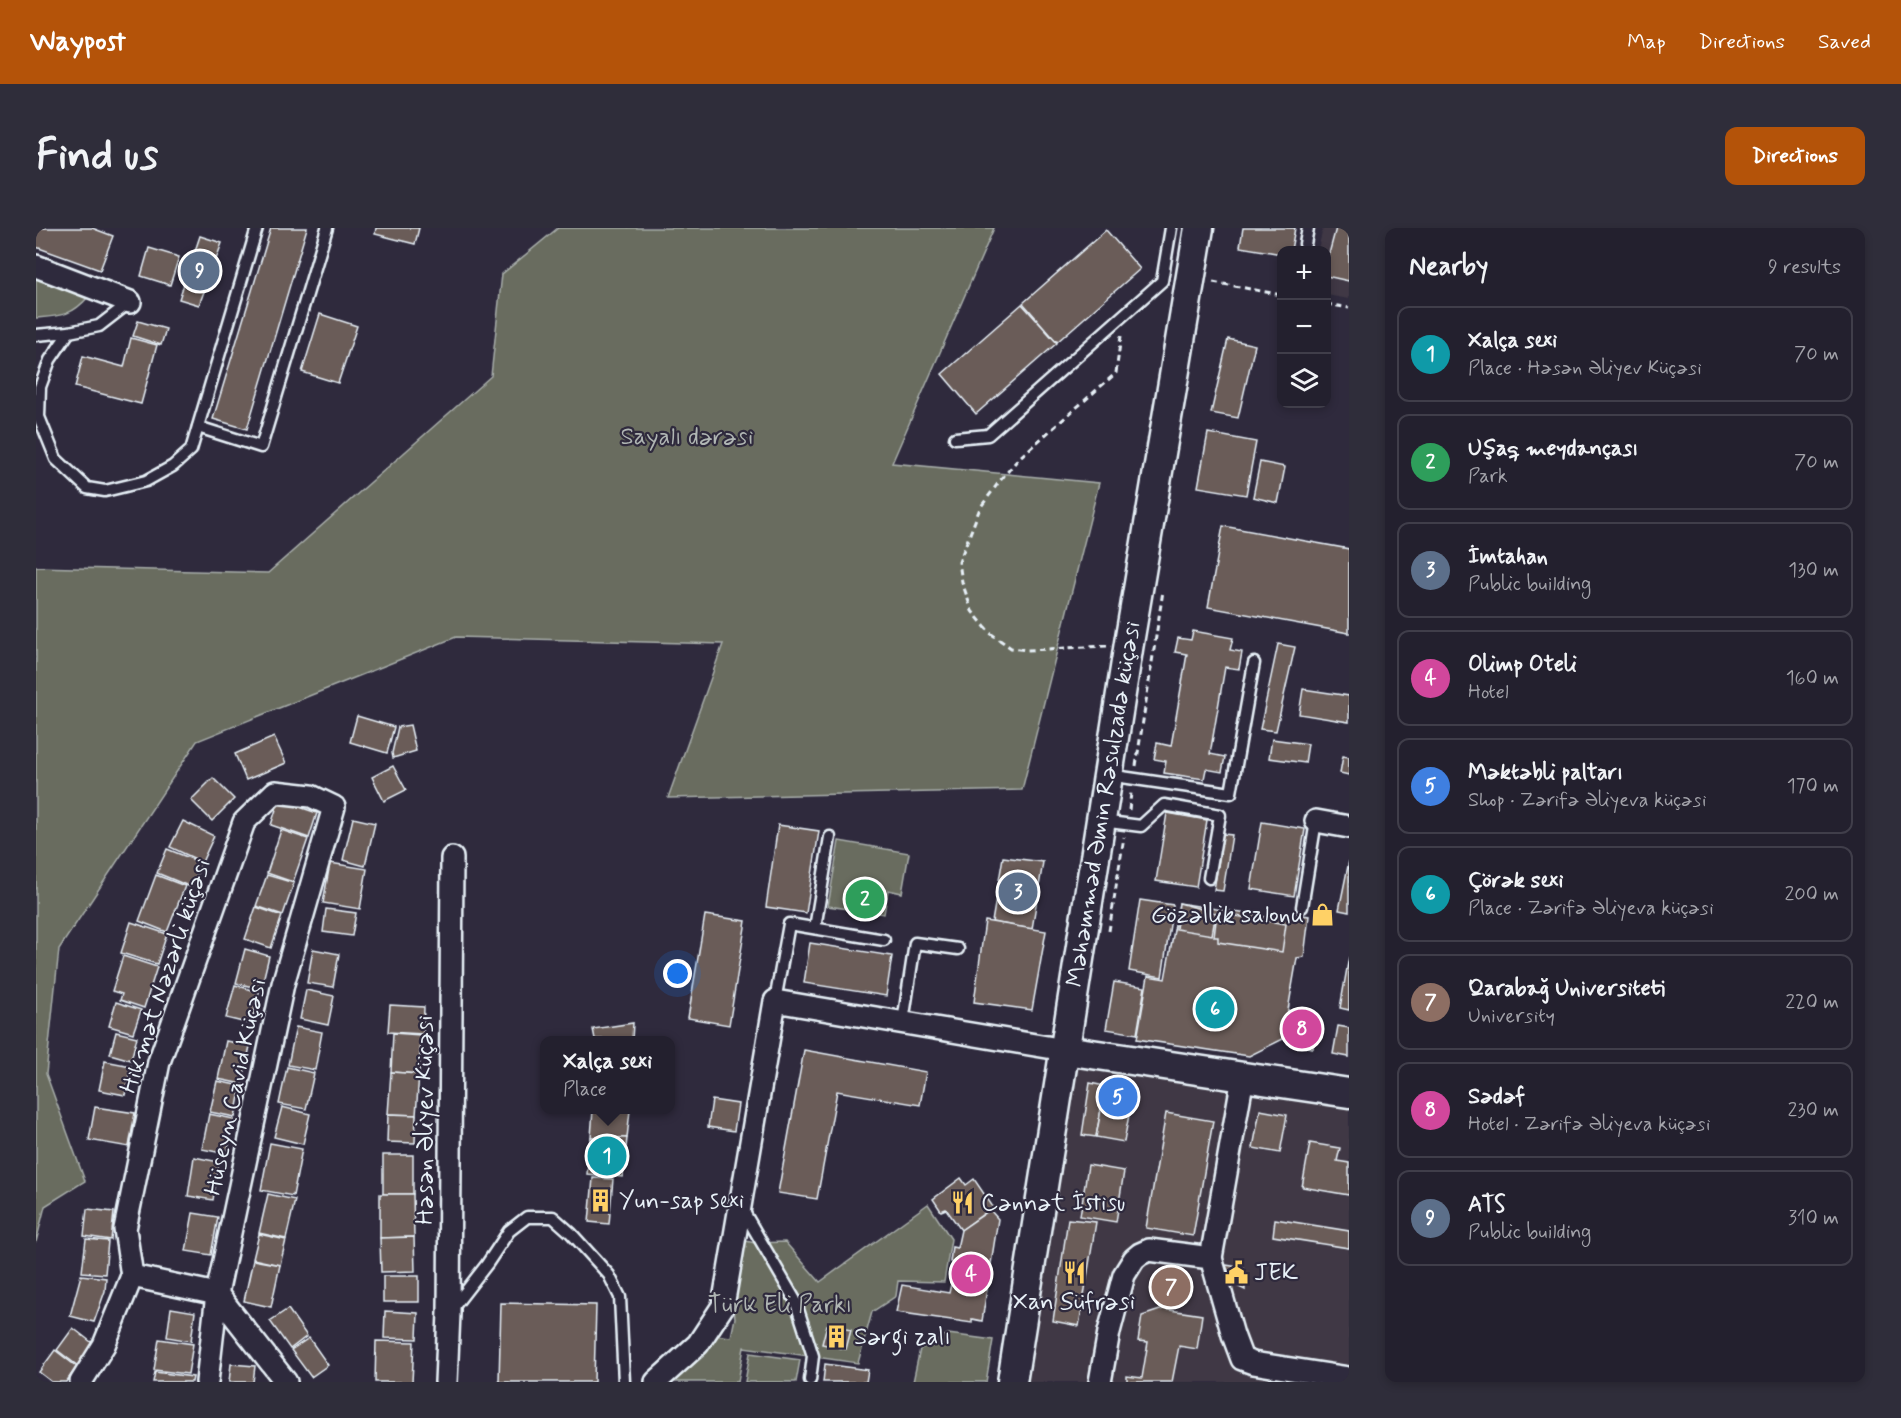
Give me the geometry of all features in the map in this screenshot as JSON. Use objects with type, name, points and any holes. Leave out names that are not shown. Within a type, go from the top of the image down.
[{"type":"main road","name":"Məhəmməd Əmin Rəsulzadə küçəsi","points":[[1012,1382],[1065,1050],[1114,822],[1121,777],[1129,643],[1199,228]]},
{"type":"main road","points":[[1065,1050],[1349,1094]]},
{"type":"street","points":[[36,266],[130,302]]},
{"type":"street","name":"Hikmət Nəzərli küçəsi","points":[[132,1276],[125,1229],[159,1062],[244,822],[275,792],[310,796],[334,807]]},
{"type":"street","name":"Hüseyn Cavid Küçəsi","points":[[207,1382],[217,1294],[283,984],[334,807]]},
{"type":"street","points":[[1316,821],[1349,827]]},
{"type":"street","name":"Həsən Əliyev Küçəsi","points":[[446,1382],[449,1313],[452,858]]},
{"type":"street","points":[[656,1382],[698,1344],[723,1306],[775,1000],[1065,1050]]},
{"type":"street","points":[[1243,1077],[1211,1258],[1233,1335],[1242,1359],[1324,1378],[1349,1378]]},
{"type":"street","points":[[1100,1382],[1109,1332],[1124,1275],[1134,1259],[1149,1250],[1211,1258]]},
{"type":"street","points":[[81,1382],[104,1345],[132,1276],[217,1294],[286,1382]]},
{"type":"lane","points":[[69,332],[50,360],[40,387],[39,417],[56,459],[87,488],[105,491],[146,481],[173,466],[190,450],[257,228]]},
{"type":"lane","points":[[198,427],[261,447],[327,228]]},
{"type":"lane","points":[[956,438],[988,435],[1162,281],[1171,228]]},
{"type":"lane","points":[[1305,244],[1308,228]]},
{"type":"lane","points":[[36,335],[99,326],[130,302]]},
{"type":"lane","points":[[1121,777],[1231,794],[1254,663]]},
{"type":"lane","points":[[1114,822],[1141,826],[1164,805],[1220,815],[1209,878]]},
{"type":"lane","points":[[1302,907],[1316,821]]},
{"type":"lane","points":[[815,928],[830,837]]},
{"type":"lane","points":[[775,1000],[789,924],[884,940]]},
{"type":"lane","points":[[903,1022],[915,943],[958,950]]},
{"type":"lane","points":[[740,1204],[795,1300],[813,1356],[810,1380]]},
{"type":"lane","points":[[449,1313],[509,1231],[527,1217],[553,1217],[571,1233],[609,1275],[620,1297],[624,1382]]},
{"type":"path","points":[[1190,278],[1277,294]]},
{"type":"path","points":[[1331,305],[1349,308]]},
{"type":"path","points":[[1125,314],[1116,373],[1020,458],[999,482],[980,508],[959,562],[962,582],[972,611],[990,633],[1011,648],[1072,649],[1129,643]]},
{"type":"path","points":[[1108,935],[1114,822],[1121,777],[1163,589]]},
{"type":"shaded area","points":[[1323,228],[1349,228],[1349,299],[1331,296],[1331,246],[1319,246]]},
{"type":"shaded area","points":[[1074,1066],[1349,1107],[1349,1382],[1023,1382]]},
{"type":"green space","name":"Sayalı dərəsi","points":[[558,228],[994,228],[892,463],[1099,483],[1022,790],[668,798],[723,644],[456,637],[197,741],[59,949],[46,1074],[85,1181],[45,1206],[36,1242],[36,567],[268,573],[491,376],[502,274]]},
{"type":"green space","points":[[36,276],[89,296],[77,308],[66,314],[36,318]]},
{"type":"green space","points":[[839,841],[909,853],[902,893],[888,890],[884,914],[828,906]]},
{"type":"green space","name":"Türk Eli Parkı","points":[[928,1204],[951,1239],[944,1282],[898,1281],[896,1296],[872,1312],[858,1363],[744,1347],[738,1382],[661,1382],[713,1335],[731,1337],[735,1318],[731,1284],[738,1247],[746,1241],[785,1242],[820,1282]]},
{"type":"green space","points":[[948,1334],[993,1340],[986,1382],[913,1382],[920,1349]]},
{"type":"green space","points":[[750,1353],[800,1360],[796,1382],[745,1382]]},
{"type":"building","points":[[36,228],[92,228],[113,236],[100,270],[36,247]]},
{"type":"building","points":[[271,228],[307,228],[247,429],[213,419]]},
{"type":"building","points":[[376,228],[419,228],[415,244],[375,234]]},
{"type":"building","points":[[1243,228],[1295,228],[1292,246],[1277,246],[1277,253],[1240,247]]},
{"type":"building","points":[[1336,228],[1349,228],[1349,281],[1331,277],[1331,246]]},
{"type":"building","points":[[1106,230],[1140,269],[1057,342],[1023,303]]},
{"type":"building","points":[[200,236],[222,243],[199,305],[179,299]]},
{"type":"building","points":[[149,248],[179,257],[170,285],[141,276]]},
{"type":"building","points":[[1022,304],[1057,343],[976,414],[942,374]]},
{"type":"building","points":[[320,314],[357,326],[338,383],[302,372]]},
{"type":"building","points":[[138,321],[166,329],[161,345],[133,336]]},
{"type":"building","points":[[131,338],[157,345],[141,404],[75,387],[83,356],[124,367]]},
{"type":"building","points":[[1228,339],[1255,345],[1238,418],[1211,413]]},
{"type":"building","points":[[1208,433],[1256,442],[1246,495],[1198,487]]},
{"type":"building","points":[[1260,462],[1285,467],[1278,503],[1253,497]]},
{"type":"building","points":[[1223,526],[1349,549],[1349,633],[1208,607]]},
{"type":"building","points":[[1193,631],[1233,638],[1230,650],[1242,652],[1239,669],[1225,667],[1210,754],[1225,757],[1222,772],[1206,769],[1204,779],[1164,773],[1166,761],[1154,759],[1157,743],[1171,746],[1187,654],[1175,652],[1178,638],[1191,640]]},
{"type":"building","points":[[1278,644],[1295,647],[1276,731],[1260,729]]},
{"type":"building","points":[[1303,689],[1349,696],[1349,722],[1299,714]]},
{"type":"building","points":[[357,716],[394,727],[387,753],[350,742]]},
{"type":"building","points":[[410,725],[416,751],[393,758],[398,727]]},
{"type":"building","points":[[274,737],[286,763],[246,780],[235,754]]},
{"type":"building","points":[[1272,739],[1308,744],[1305,763],[1269,758]]},
{"type":"building","points":[[1343,756],[1349,757],[1349,775],[1340,773]]},
{"type":"building","points":[[393,766],[406,790],[384,801],[372,777]]},
{"type":"building","points":[[213,778],[234,799],[212,821],[191,800]]},
{"type":"building","points":[[279,800],[317,813],[309,838],[271,825]]},
{"type":"building","points":[[1167,813],[1207,820],[1196,887],[1156,881]]},
{"type":"building","points":[[353,818],[375,823],[365,866],[343,860]]},
{"type":"building","points":[[183,821],[214,836],[202,862],[170,847]]},
{"type":"building","points":[[1262,822],[1305,829],[1294,896],[1251,889]]},
{"type":"building","points":[[778,825],[819,831],[806,913],[766,907]]},
{"type":"building","points":[[281,830],[308,839],[293,882],[267,873]]},
{"type":"building","points":[[1223,834],[1232,835],[1223,891],[1214,890]]},
{"type":"building","points":[[167,849],[202,863],[191,887],[157,873]]},
{"type":"building","points":[[1003,857],[1043,862],[1032,929],[992,922]]},
{"type":"building","points":[[1349,861],[1349,912],[1339,910]]},
{"type":"building","points":[[330,863],[367,869],[360,909],[323,903]]},
{"type":"building","points":[[156,875],[185,886],[167,932],[139,921]]},
{"type":"building","points":[[267,875],[294,883],[283,915],[256,906]]},
{"type":"building","points":[[1140,900],[1173,905],[1162,977],[1129,971]]},
{"type":"building","points":[[1179,903],[1278,919],[1280,912],[1309,916],[1304,957],[1297,958],[1283,1039],[1249,1056],[1137,1039],[1148,976],[1165,979]]},
{"type":"building","points":[[1179,903],[1216,913],[1212,935],[1176,929]]},
{"type":"building","points":[[256,907],[282,916],[271,948],[245,939]]},
{"type":"building","points":[[326,909],[356,913],[352,936],[323,932]]},
{"type":"building","points":[[1217,913],[1286,924],[1282,952],[1218,942],[1218,937],[1214,937]]},
{"type":"building","points":[[705,915],[746,921],[729,1025],[688,1018]]},
{"type":"building","points":[[985,921],[1046,931],[1032,1010],[974,1002]]},
{"type":"building","points":[[131,922],[167,934],[157,964],[121,953]]},
{"type":"building","points":[[810,943],[892,956],[886,996],[804,983]]},
{"type":"building","points":[[245,949],[269,956],[261,989],[236,983]]},
{"type":"building","points":[[313,949],[339,954],[333,987],[307,983]]},
{"type":"building","points":[[123,956],[157,967],[144,1008],[120,1000],[122,994],[112,991]]},
{"type":"building","points":[[1349,957],[1349,1010],[1340,1008]]},
{"type":"building","points":[[1114,982],[1145,987],[1137,1034],[1106,1029]]},
{"type":"building","points":[[235,985],[259,992],[251,1024],[226,1018]]},
{"type":"building","points":[[306,990],[334,996],[328,1025],[300,1019]]},
{"type":"building","points":[[116,1002],[141,1010],[133,1033],[109,1026]]},
{"type":"building","points":[[390,1005],[424,1007],[423,1034],[388,1032]]},
{"type":"building","points":[[1292,1012],[1317,1017],[1313,1048],[1288,1043]]},
{"type":"building","points":[[633,1023],[632,1036],[594,1036],[593,1029]]},
{"type":"building","points":[[1338,1026],[1349,1028],[1349,1057],[1333,1054]]},
{"type":"building","points":[[296,1027],[322,1032],[315,1070],[288,1065]]},
{"type":"building","points":[[116,1032],[137,1037],[131,1060],[110,1054]]},
{"type":"building","points":[[393,1033],[421,1035],[419,1074],[391,1072]]},
{"type":"building","points":[[226,1041],[250,1046],[242,1084],[218,1079]]},
{"type":"building","points":[[804,1050],[926,1072],[920,1105],[837,1091],[817,1199],[778,1193]]},
{"type":"building","points":[[105,1061],[131,1066],[125,1095],[99,1090]]},
{"type":"building","points":[[287,1067],[314,1073],[306,1109],[279,1104]]},
{"type":"building","points":[[391,1072],[419,1074],[416,1115],[388,1114]]},
{"type":"building","points":[[217,1081],[241,1086],[235,1117],[210,1112]]},
{"type":"building","points":[[1090,1083],[1105,1086],[1096,1137],[1082,1135]]},
{"type":"building","points":[[1105,1086],[1134,1090],[1130,1109],[1102,1104]]},
{"type":"building","points":[[712,1100],[738,1104],[734,1131],[708,1127]]},
{"type":"building","points":[[1102,1104],[1130,1109],[1124,1142],[1096,1137]]},
{"type":"building","points":[[95,1107],[135,1113],[129,1147],[89,1140]]},
{"type":"building","points":[[282,1107],[310,1114],[303,1144],[274,1137]]},
{"type":"building","points":[[1260,1110],[1287,1115],[1280,1153],[1253,1148]]},
{"type":"building","points":[[1166,1113],[1213,1121],[1193,1236],[1146,1228]]},
{"type":"building","points":[[209,1114],[234,1119],[227,1154],[202,1149]]},
{"type":"building","points":[[388,1114],[416,1115],[415,1143],[387,1142]]},
{"type":"building","points":[[593,1114],[630,1114],[627,1138],[591,1137]]},
{"type":"building","points":[[591,1137],[627,1138],[623,1177],[587,1174]]},
{"type":"building","points":[[270,1143],[302,1149],[293,1196],[261,1190]]},
{"type":"building","points":[[1310,1143],[1340,1148],[1337,1161],[1349,1163],[1349,1195],[1302,1187]]},
{"type":"building","points":[[383,1155],[413,1155],[413,1194],[383,1194]]},
{"type":"building","points":[[194,1157],[219,1162],[213,1200],[188,1196]]},
{"type":"building","points":[[1088,1165],[1124,1171],[1116,1222],[1080,1216]]},
{"type":"building","name":"Yun-sap sexi","points":[[593,1178],[613,1179],[609,1224],[589,1222]]},
{"type":"building","name":"Cənnət İstisu","points":[[961,1178],[966,1185],[974,1179],[993,1207],[961,1230],[946,1209],[941,1211],[933,1199]]},
{"type":"building","points":[[268,1194],[295,1200],[286,1239],[259,1233]]},
{"type":"building","points":[[380,1194],[413,1194],[414,1237],[380,1238]]},
{"type":"building","points":[[87,1209],[114,1212],[111,1240],[84,1236]]},
{"type":"building","points":[[990,1210],[998,1219],[982,1321],[972,1319],[972,1323],[896,1312],[902,1285],[949,1293],[956,1263],[950,1262],[952,1247],[957,1248],[961,1230]]},
{"type":"building","points":[[193,1213],[218,1217],[211,1255],[186,1251]]},
{"type":"building","name":"Xan Süfrəsi","points":[[1068,1219],[1096,1222],[1079,1326],[1053,1321]]},
{"type":"building","points":[[1275,1219],[1349,1231],[1349,1248],[1273,1236]]},
{"type":"building","points":[[259,1234],[286,1240],[280,1265],[253,1259]]},
{"type":"building","points":[[414,1237],[415,1271],[381,1272],[380,1238]]},
{"type":"building","points":[[86,1239],[108,1241],[105,1274],[82,1272]]},
{"type":"building","points":[[253,1260],[280,1265],[271,1307],[244,1301]]},
{"type":"building","name":"JEK","points":[[1226,1265],[1244,1268],[1245,1290],[1233,1284]]},
{"type":"building","points":[[81,1275],[106,1278],[105,1291],[94,1322],[70,1316]]},
{"type":"building","points":[[383,1276],[419,1276],[419,1302],[383,1302]]},
{"type":"building","points":[[501,1303],[596,1305],[594,1382],[499,1382]]},
{"type":"building","points":[[171,1308],[195,1312],[191,1341],[167,1337]]},
{"type":"building","points":[[288,1309],[307,1336],[290,1349],[270,1321]]},
{"type":"building","points":[[1163,1309],[1202,1315],[1197,1349],[1179,1346],[1172,1382],[1127,1382],[1127,1376],[1142,1378],[1148,1342],[1138,1341],[1142,1316]]},
{"type":"building","points":[[385,1311],[418,1313],[417,1339],[384,1338]]},
{"type":"building","name":"Sərgi zalı","points":[[827,1325],[851,1330],[846,1349],[822,1344]]},
{"type":"building","points":[[73,1328],[95,1345],[78,1366],[57,1350]]},
{"type":"building","points":[[309,1338],[328,1365],[311,1377],[291,1350]]},
{"type":"building","points":[[159,1339],[193,1344],[188,1374],[154,1370]]},
{"type":"building","points":[[376,1341],[414,1342],[412,1382],[375,1382]]},
{"type":"building","points":[[55,1350],[77,1367],[66,1382],[52,1382],[39,1372]]},
{"type":"building","points":[[231,1364],[255,1366],[253,1382],[229,1382]]},
{"type":"building","points":[[825,1364],[868,1370],[866,1382],[823,1382]]},
{"type":"building","points":[[155,1372],[193,1377],[192,1382],[153,1382]]},
{"type":"place","name":"ATS","points":[[200,271]]},
{"type":"place","name":"İmtahan","points":[[1018,892]]},
{"type":"place","name":"Uşaq meydançası","points":[[865,899]]},
{"type":"place","name":"Gözəllik salonu","points":[[1322,915]]},
{"type":"place","name":"Çörək sexi","points":[[1215,1009]]},
{"type":"place","name":"Sədəf","points":[[1302,1029]]},
{"type":"place","name":"Məktəbli paltarı","points":[[1118,1097]]},
{"type":"place","name":"Xalça sexi","points":[[607,1156]]},
{"type":"place","name":"Yun-sap sexi","points":[[601,1201]]},
{"type":"place","name":"Cənnət İstisu","points":[[963,1203]]},
{"type":"place","name":"Xan Süfrəsi","points":[[1074,1272]]},
{"type":"place","name":"JEK","points":[[1236,1273]]},
{"type":"place","name":"Olimp Oteli","points":[[971,1274]]},
{"type":"place","name":"Qarabağ Universiteti","points":[[1171,1287]]},
{"type":"place","name":"Sərgi zalı","points":[[836,1337]]}]
